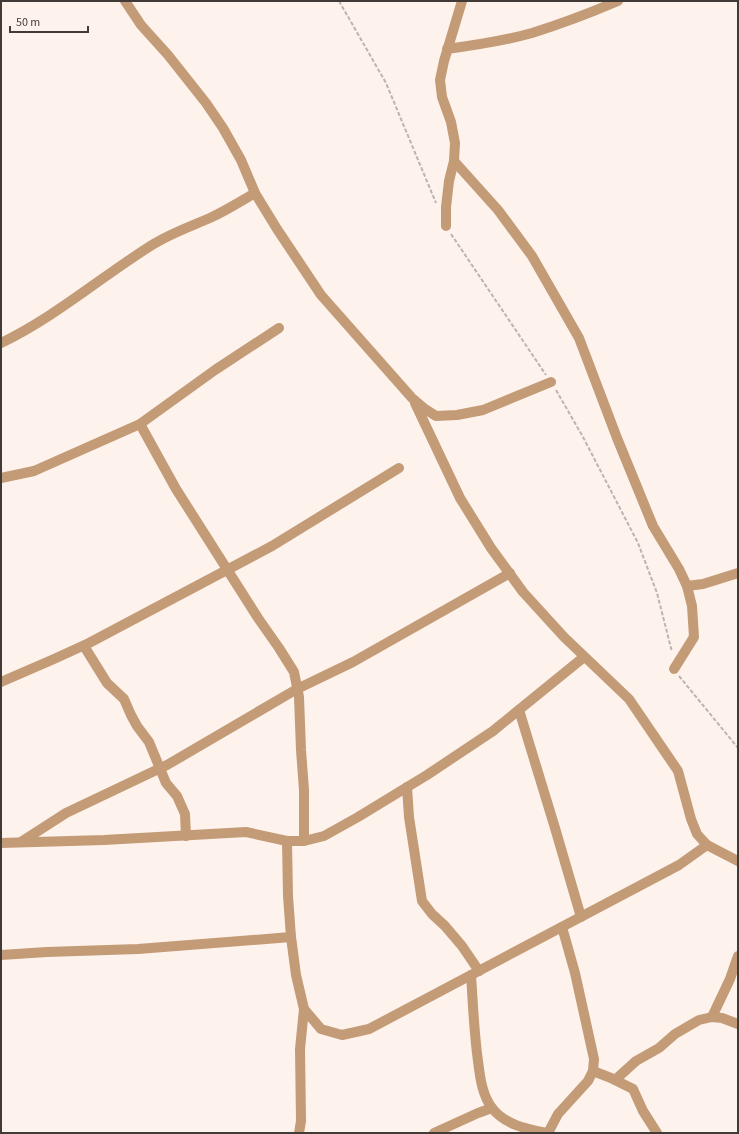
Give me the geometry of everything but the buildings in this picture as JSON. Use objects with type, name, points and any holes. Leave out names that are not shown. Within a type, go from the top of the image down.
[{"type":"street","points":[[125,1],[141,25],[172,60],[206,103],[223,128],[241,160],[255,193],[321,295],[412,398],[436,416],[457,415],[483,410],[551,382]]},
{"type":"street","points":[[446,226],[446,207],[449,181],[454,160],[455,143],[451,122],[442,97],[440,80],[447,49],[462,1]]},
{"type":"street","points":[[447,49],[492,42],[531,33],[575,19],[618,1]]},
{"type":"street","points":[[454,160],[498,210],[532,256],[579,338],[616,438],[653,526],[679,569],[687,586],[692,606],[694,638],[674,669]]},
{"type":"street","points":[[1,343],[62,306],[152,244],[169,235],[214,216],[255,193]]},
{"type":"street","points":[[1,478],[34,471],[140,424],[215,370],[279,328]]},
{"type":"street","points":[[412,398],[460,498],[491,548],[523,592],[564,637],[629,699],[678,771],[691,819],[697,834],[706,844],[738,860]]},
{"type":"street","points":[[140,424],[176,489],[294,672],[299,697],[304,790],[304,841]]},
{"type":"street","points":[[1,682],[84,646],[127,624],[272,546],[399,468]]},
{"type":"street","points":[[21,842],[66,813],[160,768],[297,690],[353,662],[510,573]]},
{"type":"street","points":[[687,586],[703,584],[738,573]]},
{"type":"street","points":[[84,646],[107,682],[124,699],[137,726],[149,742],[166,783],[177,796],[185,814],[186,836]]},
{"type":"street","points":[[1,843],[104,840],[246,832],[287,841],[304,841],[324,836],[407,787],[493,731],[584,657]]},
{"type":"street","points":[[519,710],[556,828],[581,917]]},
{"type":"street","points":[[407,787],[410,825],[422,900],[432,914],[445,926],[462,946],[475,973],[476,1043],[483,1091],[492,1108],[505,1120],[522,1128],[548,1133],[558,1114],[588,1081],[593,1071],[594,1059],[575,973],[562,927]]},
{"type":"street","points":[[287,841],[288,896],[291,937],[296,975],[304,1009],[300,1049],[301,1121],[299,1133]]},
{"type":"street","points":[[304,1009],[321,1029],[342,1035],[369,1029],[679,865],[706,844]]},
{"type":"street","points":[[1,956],[47,952],[138,949],[291,937]]},
{"type":"street","points":[[712,1017],[730,979],[738,956]]},
{"type":"street","points":[[615,1080],[636,1062],[659,1048],[675,1034],[699,1020],[712,1017],[722,1018],[738,1024]]},
{"type":"street","points":[[593,1071],[615,1080],[633,1090],[657,1133]]},
{"type":"street","points":[[434,1133],[492,1108]]}]
